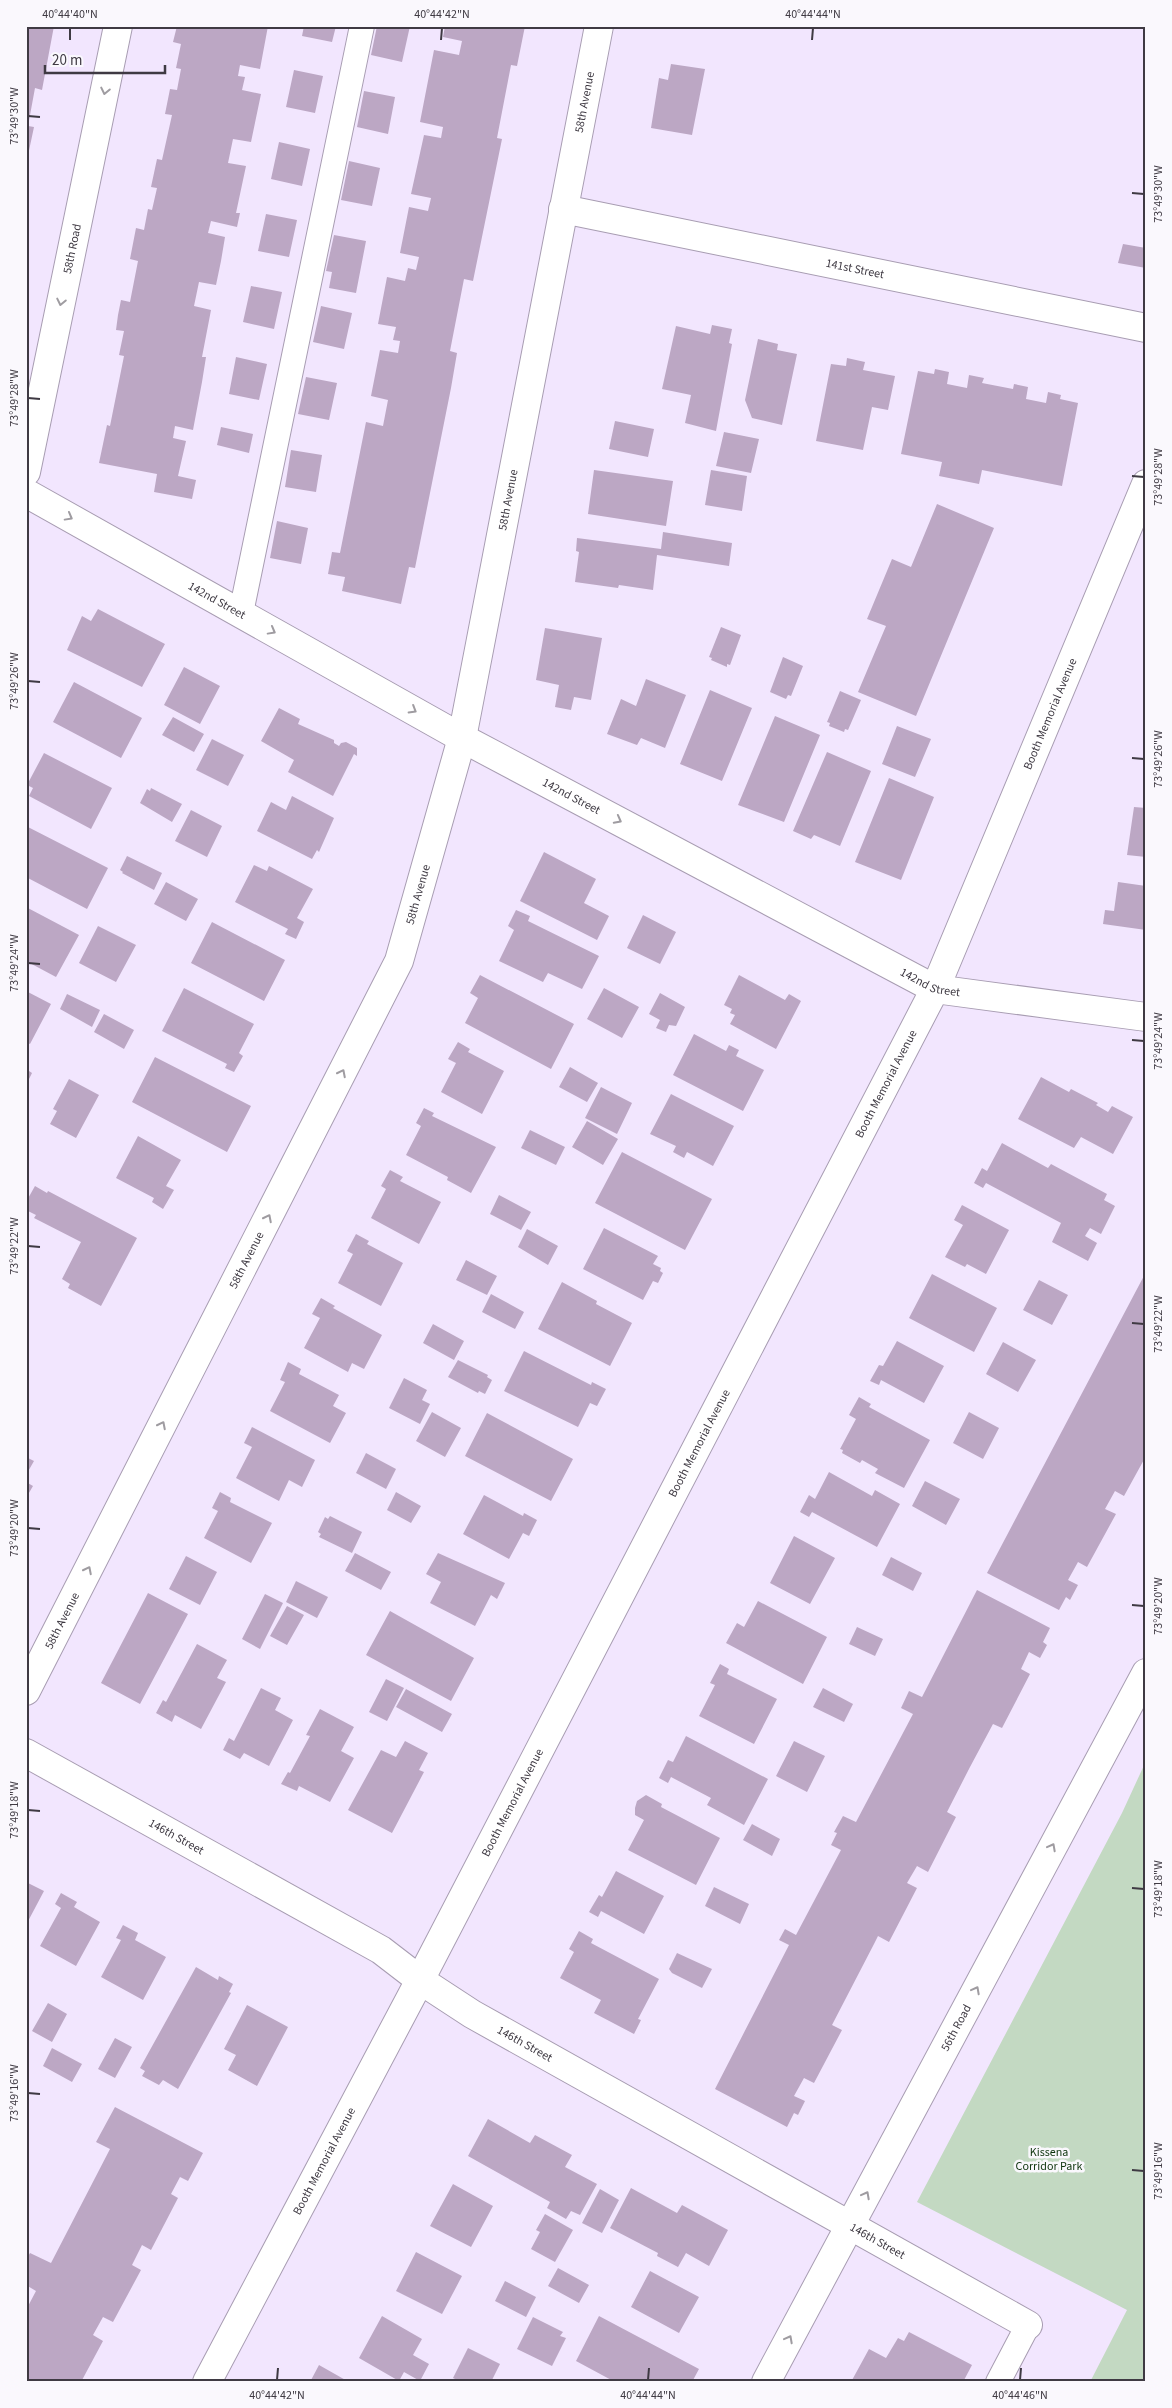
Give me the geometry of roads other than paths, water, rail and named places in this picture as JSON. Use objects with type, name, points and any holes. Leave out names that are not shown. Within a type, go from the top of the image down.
[{"type":"street","name":"58th Road","points":[[26,472],[118,26]]},
{"type":"street","name":"58th Avenue","points":[[26,1691],[399,962],[462,738],[599,26]]},
{"type":"street","name":"141st Street","points":[[563,209],[1146,328]]},
{"type":"street","name":"142nd Street","points":[[26,493],[462,738],[934,989],[1146,1017]]},
{"type":"street","name":"Booth Memorial Avenue","points":[[207,2382],[420,1980],[934,989],[1142,500]]},
{"type":"street","name":"56th Road","points":[[766,2382],[1146,1673]]},
{"type":"street","name":"146th Street","points":[[26,1753],[381,1950],[420,1980],[472,2014],[1028,2326]]},
{"type":"lane","points":[[241,613],[362,26]]},
{"type":"lane","points":[[998,2382],[1028,2326]]},
{"type":"park label","name":"Kissena Corridor Park","points":[[1049,2159]]}]
